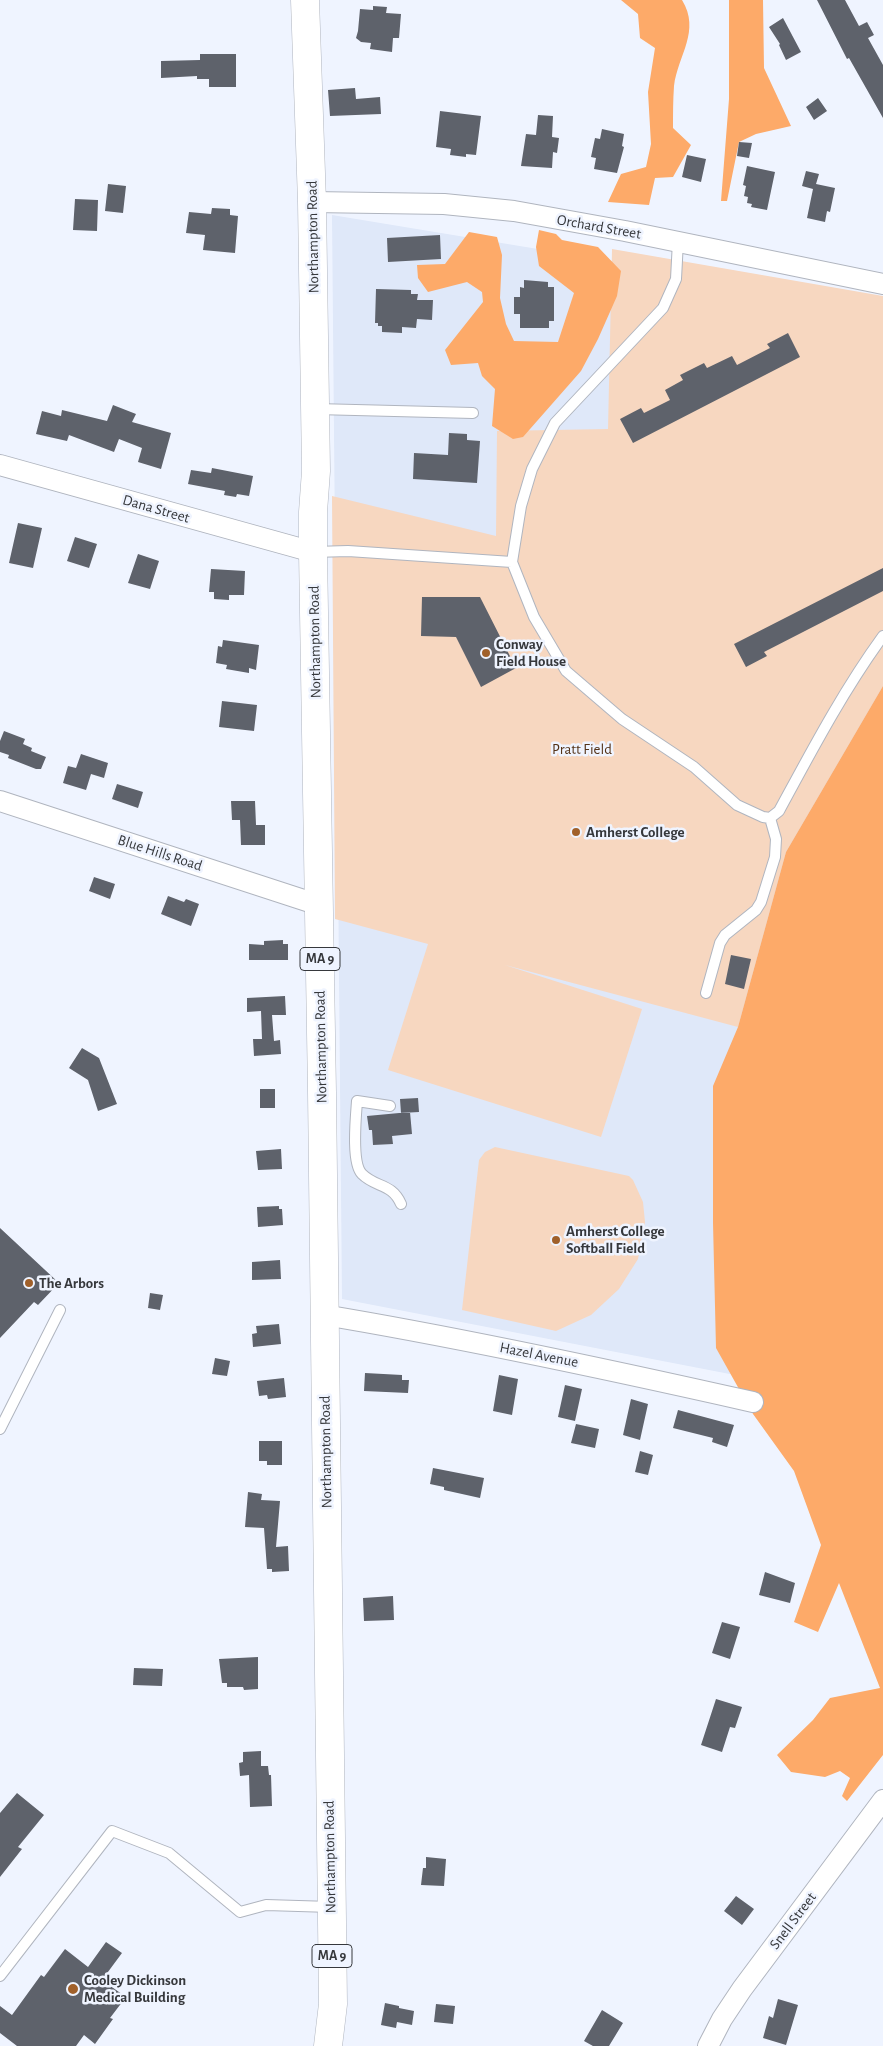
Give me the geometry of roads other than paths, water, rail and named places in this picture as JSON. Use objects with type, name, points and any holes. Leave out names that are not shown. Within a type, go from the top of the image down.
[{"type":"highway","name":"Northampton Road","points":[[305,0],[312,202],[316,471],[313,552],[333,2004],[328,2046]]},
{"type":"highway","name":"Northampton Road","points":[[333,2004],[340,2046]]},
{"type":"street","name":"Orchard Street","points":[[312,202],[416,202],[471,206],[572,221],[678,241],[883,284]]},
{"type":"street","name":"Dana Street","points":[[0,465],[313,552]]},
{"type":"street","name":"Blue Hills Road","points":[[0,801],[319,905]]},
{"type":"street","name":"Hazel Avenue","points":[[324,1314],[574,1362],[753,1402]]},
{"type":"street","name":"Snell Street","points":[[708,2046],[722,2018],[742,1989],[883,1800]]},
{"type":"lane","points":[[678,241],[676,279],[663,308],[555,423],[532,469],[521,506],[512,562],[534,617],[566,671],[622,719],[694,767],[737,804],[763,817],[770,818],[779,811],[824,728],[883,636]]},
{"type":"lane","points":[[315,409],[473,413]]},
{"type":"lane","points":[[313,552],[348,551],[512,562]]},
{"type":"lane","points":[[706,994],[720,943],[725,935],[756,910],[761,902],[775,857],[776,840],[770,818]]},
{"type":"lane","points":[[390,1106],[357,1101],[357,1158],[360,1172],[368,1179],[397,1195],[400,1204]]},
{"type":"lane","points":[[0,1429],[60,1310]]},
{"type":"lane","points":[[0,1976],[112,1832],[169,1853],[240,1912],[266,1905],[331,1907]]},
{"type":"place","name":"Conway Field House","points":[[486,653]]},
{"type":"place","name":"Amherst College","points":[[576,832]]},
{"type":"place","name":"Amherst College Softball Field","points":[[556,1240]]},
{"type":"place","name":"The Arbors","points":[[29,1283]]},
{"type":"place","name":"Cooley Dickinson Medical Building","points":[[73,1989]]},
{"type":"park label","name":"Pratt Field","points":[[582,749]]}]
